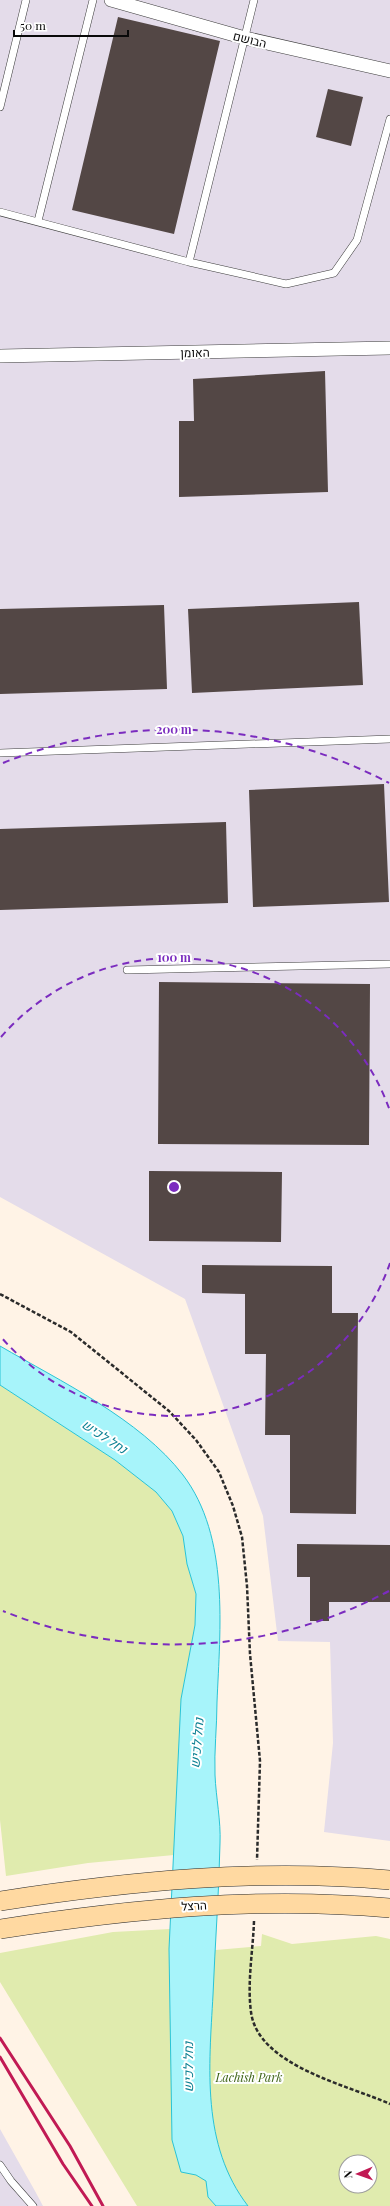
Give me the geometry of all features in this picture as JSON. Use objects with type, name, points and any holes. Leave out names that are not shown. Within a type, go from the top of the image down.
[{"type":"main road","points":[[0,1901],[93,1887],[176,1879],[273,1875],[390,1880]]},
{"type":"main road","name":"הרצל","points":[[0,1929],[90,1915],[185,1906],[273,1902],[390,1908]]},
{"type":"street","name":"הבושם","points":[[111,0],[245,38],[390,72]]},
{"type":"street","name":"האומן","points":[[0,356],[390,348]]},
{"type":"lane","points":[[0,107],[26,0]]},
{"type":"lane","points":[[38,221],[93,0]]},
{"type":"lane","points":[[189,262],[254,0]]},
{"type":"lane","points":[[0,212],[189,262],[286,284],[334,273],[357,240],[390,119]]},
{"type":"lane","points":[[0,753],[390,739]]},
{"type":"lane","points":[[127,970],[390,964]]},
{"type":"lane","points":[[0,2165],[11,2181],[33,2206]]},
{"type":"path","points":[[0,1294],[71,1332],[169,1411],[196,1440],[219,1472],[233,1506],[242,1537],[248,1586],[250,1647],[260,1761],[257,1865]]},
{"type":"path","points":[[254,1917],[249,1993],[251,2014],[258,2032],[272,2051],[310,2072],[390,2104]]},
{"type":"shaded area","points":[[0,0],[390,0],[390,1841],[324,1832],[333,1743],[330,1642],[278,1641],[263,1516],[185,1299],[0,1197]]},
{"type":"shaded area","points":[[0,2129],[35,2191],[43,2206],[0,2206]]},
{"type":"green space","points":[[0,1385],[115,1460],[156,1492],[172,1511],[183,1536],[187,1564],[196,1594],[195,1625],[181,1699],[174,1855],[88,1863],[6,1876],[0,1820]]},
{"type":"green space","name":"Lachish Park","points":[[170,1929],[170,1954],[261,1946],[262,1934],[292,1944],[376,1936],[390,1939],[390,2206],[137,2206],[0,1982],[0,1953],[113,1932]]},
{"type":"water","name":"נחל לכיש","points":[[0,1346],[73,1387],[145,1436],[183,1475],[198,1500],[209,1526],[219,1584],[220,1614],[215,1766],[220,1843],[210,2050],[211,2105],[215,2131],[222,2157],[233,2182],[248,2206],[216,2206],[208,2197],[206,2181],[196,2175],[181,2172],[172,2140],[169,1949],[181,1699],[195,1625],[196,1594],[187,1564],[183,1536],[172,1511],[156,1492],[115,1460],[0,1385]]},
{"type":"building","points":[[118,17],[220,41],[174,234],[72,210]]},
{"type":"building","points":[[328,89],[363,97],[351,146],[316,137]]},
{"type":"building","points":[[325,371],[328,492],[179,497],[179,421],[194,421],[193,379]]},
{"type":"building","points":[[359,602],[363,685],[192,693],[188,609]]},
{"type":"building","points":[[164,605],[167,689],[0,694],[0,609]]},
{"type":"building","points":[[384,784],[389,902],[253,907],[249,790]]},
{"type":"building","points":[[226,822],[228,903],[0,910],[0,829]]},
{"type":"building","points":[[159,982],[370,984],[369,1145],[158,1144]]},
{"type":"building","points":[[149,1171],[282,1172],[281,1242],[149,1241]]},
{"type":"building","points":[[202,1265],[332,1266],[332,1313],[358,1313],[356,1514],[290,1513],[290,1435],[265,1435],[266,1354],[245,1354],[245,1294],[202,1293]]},
{"type":"building","points":[[297,1544],[390,1545],[390,1602],[329,1602],[329,1621],[310,1621],[310,1577],[297,1577]]},
{"type":"railway","points":[[0,2038],[70,2146],[103,2206]]},
{"type":"railway","points":[[0,2057],[63,2164],[92,2206]]}]
